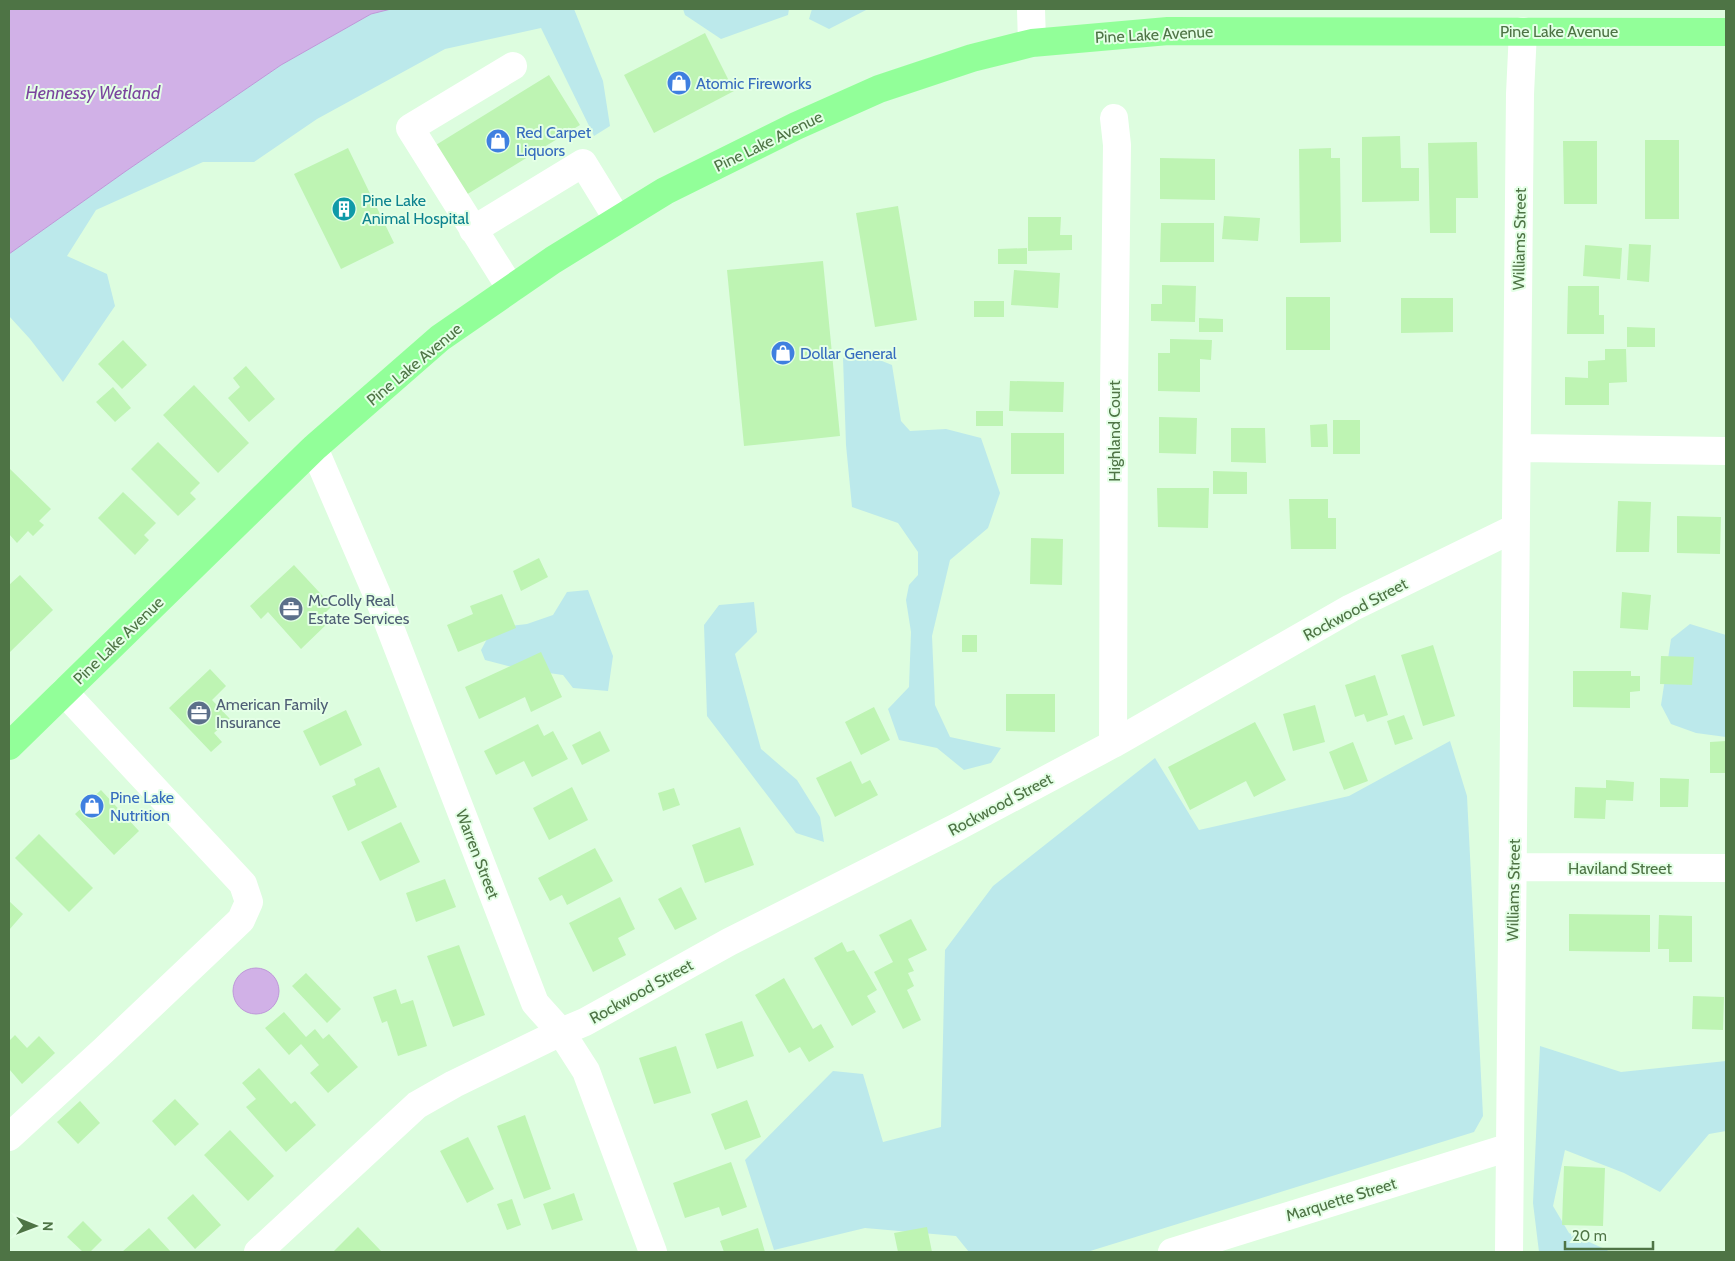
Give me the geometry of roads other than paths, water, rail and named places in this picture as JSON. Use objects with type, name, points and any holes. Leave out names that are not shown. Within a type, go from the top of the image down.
[{"type":"main road","name":"Pine Lake Avenue","points":[[9,746],[314,448],[440,338],[553,260],[682,182],[879,88],[972,58],[1032,42],[1168,31],[1726,32]]},
{"type":"street","points":[[1031,9],[1032,42]]},
{"type":"street","name":"Williams Street","points":[[1517,448],[1523,31]]},
{"type":"street","points":[[511,289],[410,128],[513,66]]},
{"type":"street","name":"Highland Court","points":[[1113,744],[1117,163],[1114,118]]},
{"type":"street","points":[[473,230],[583,163],[618,220]]},
{"type":"street","name":"Warren Street","points":[[314,448],[379,599],[535,1003],[561,1032],[586,1072],[653,1252]]},
{"type":"street","points":[[1515,528],[1517,448],[1726,451]]},
{"type":"street","name":"Williams Street","points":[[1509,1252],[1514,867],[1515,528]]},
{"type":"street","name":"Rockwood Street","points":[[274,1248],[417,1105],[454,1084],[585,1022],[729,942],[946,832],[1113,744],[1351,608],[1515,528]]},
{"type":"street","points":[[9,1137],[241,920],[248,902],[243,884],[64,692]]},
{"type":"street","name":"Haviland Street","points":[[1514,867],[1726,868]]},
{"type":"street","name":"Marquette Street","points":[[1172,1252],[1510,1147]]},
{"type":"water","name":"Hennessy Wetland","points":[[9,9],[391,9],[371,14],[281,65],[9,254]]},
{"type":"water","points":[[256,968],[269,972],[275,978],[279,991],[275,1004],[269,1010],[256,1014],[243,1010],[237,1004],[233,991],[237,978],[243,972]]},
{"type":"place","name":"Atomic Fireworks","points":[[679,83]]},
{"type":"place","name":"Red Carpet Liquors","points":[[498,141]]},
{"type":"place","name":"Pine Lake Animal Hospital","points":[[344,209]]},
{"type":"place","name":"Dollar General","points":[[783,353]]},
{"type":"place","name":"McColly Real Estate Services","points":[[291,609]]},
{"type":"place","name":"American Family Insurance","points":[[199,713]]},
{"type":"place","name":"Pine Lake Nutrition","points":[[92,806]]}]
